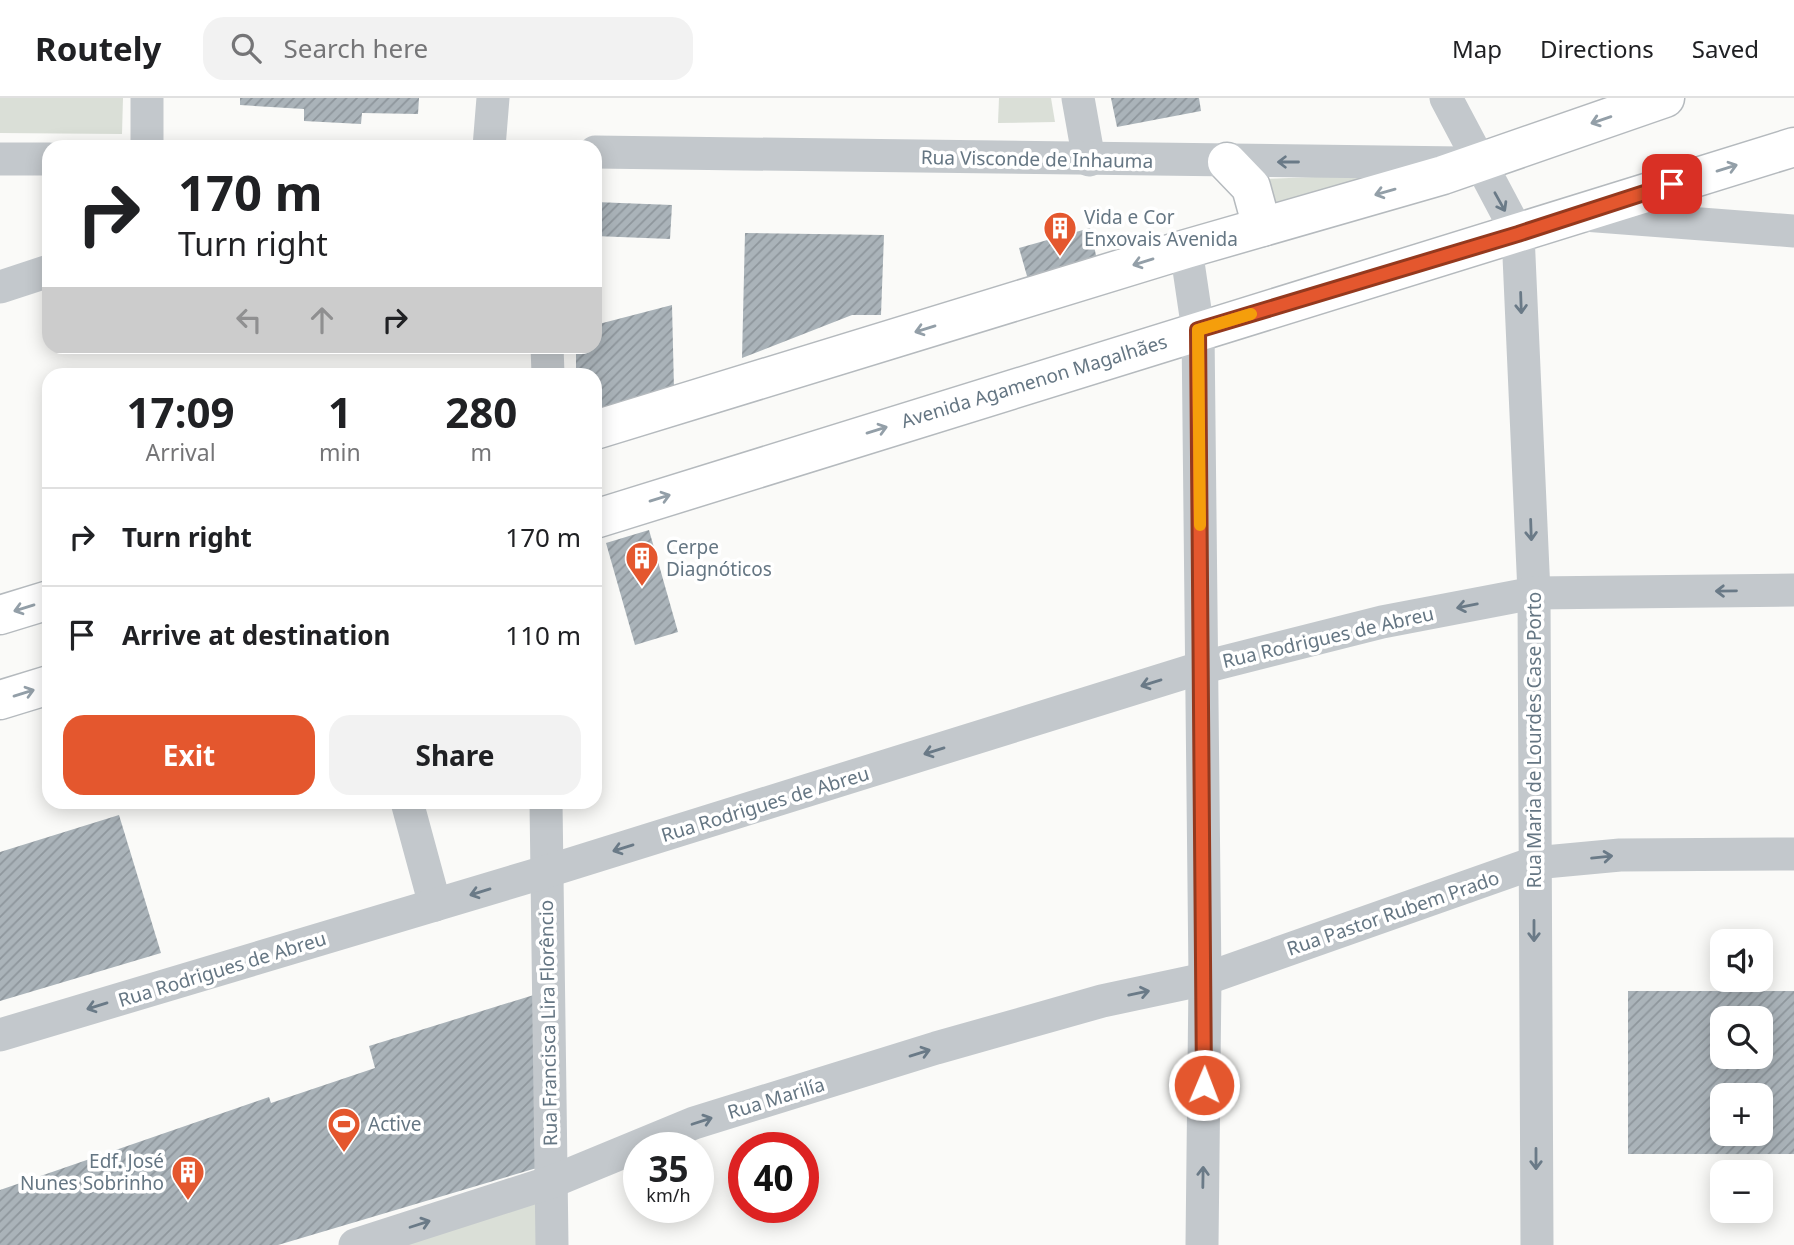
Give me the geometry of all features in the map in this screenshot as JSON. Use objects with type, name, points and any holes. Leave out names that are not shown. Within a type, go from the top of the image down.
[{"type":"main road","points":[[602,428],[1186,248],[1479,163],[1665,98]]},
{"type":"main road","name":"Avenida Agamenon Magalhães","points":[[602,517],[1794,147]]},
{"type":"main road","points":[[1227,162],[1251,187],[1262,227]]},
{"type":"main road","points":[[0,615],[42,602]]},
{"type":"main road","points":[[0,700],[42,687]]},
{"type":"street","points":[[146,140],[147,98]]},
{"type":"street","points":[[490,140],[493,98]]},
{"type":"street","points":[[1078,98],[1089,160]]},
{"type":"street","points":[[1447,98],[1518,234]]},
{"type":"street","name":"Rua Visconde de Inhauma","points":[[602,152],[1227,162],[1479,163]]},
{"type":"street","points":[[0,159],[42,159]]},
{"type":"street","points":[[1575,214],[1794,231]]},
{"type":"street","name":"Rua Maria de Lourdes Case Porto","points":[[1518,234],[1534,593],[1537,1245]]},
{"type":"street","points":[[1186,248],[1198,330],[1205,979],[1202,1245]]},
{"type":"street","points":[[0,287],[42,273]]},
{"type":"street","name":"Rua Rodrigues de Abreu","points":[[0,1035],[545,872],[1200,668],[1382,622],[1534,593],[1794,590]]},
{"type":"street","points":[[409,809],[435,905]]},
{"type":"street","name":"Rua Francisca Lira Florêncio","points":[[546,809],[552,1245]]},
{"type":"street","name":"Rua Pastor Rubem Prado","points":[[1205,979],[1534,863],[1620,855],[1794,854]]},
{"type":"street","name":"Rua Marilía","points":[[355,1245],[551,1182],[694,1123],[1038,1019],[1205,979]]},
{"type":"shaded area","points":[[0,98],[123,98],[122,134],[0,133]]},
{"type":"shaded area","points":[[999,98],[1051,98],[1055,122],[998,123]]},
{"type":"shaded area","points":[[1392,174],[1270,210],[1263,179]]},
{"type":"shaded area","points":[[549,1187],[549,1245],[382,1245]]},
{"type":"building","points":[[240,98],[419,98],[418,114],[362,113],[361,124],[304,121],[304,109],[240,105]]},
{"type":"building","points":[[1111,98],[1199,98],[1201,111],[1117,127]]},
{"type":"building","points":[[602,202],[672,205],[670,239],[602,236]]},
{"type":"building","name":"Vida e Cor Enxovais Avenida","points":[[1090,228],[1099,269],[1031,290],[1019,248]]},
{"type":"building","points":[[745,233],[884,235],[881,315],[852,315],[742,358]]},
{"type":"building","points":[[672,305],[674,389],[602,412],[602,368],[576,368],[576,354],[602,354],[602,323]]},
{"type":"building","name":"Cerpe Diagnóticos","points":[[649,530],[678,632],[635,645],[606,543]]},
{"type":"building","points":[[119,815],[161,953],[0,1001],[0,852]]},
{"type":"building","points":[[1628,991],[1794,991],[1794,1154],[1628,1154]]},
{"type":"building","points":[[537,994],[540,1167],[278,1245],[0,1245],[0,1190],[269,1097],[271,1103],[375,1068],[369,1046]]},
{"type":"slow traffic","points":[[1200,525],[1198,330],[1251,314]]},
{"type":"place","name":"Vida e Cor Enxovais Avenida","points":[[1060,258]]},
{"type":"place","name":"Cerpe Diagnóticos","points":[[642,588]]},
{"type":"place","name":"Active","points":[[344,1154]]},
{"type":"place","name":"Edf. José Nunes Sobrinho","points":[[188,1202]]},
{"type":"route","points":[[1204,1085],[1198,330],[1518,234],[1672,184]]}]
